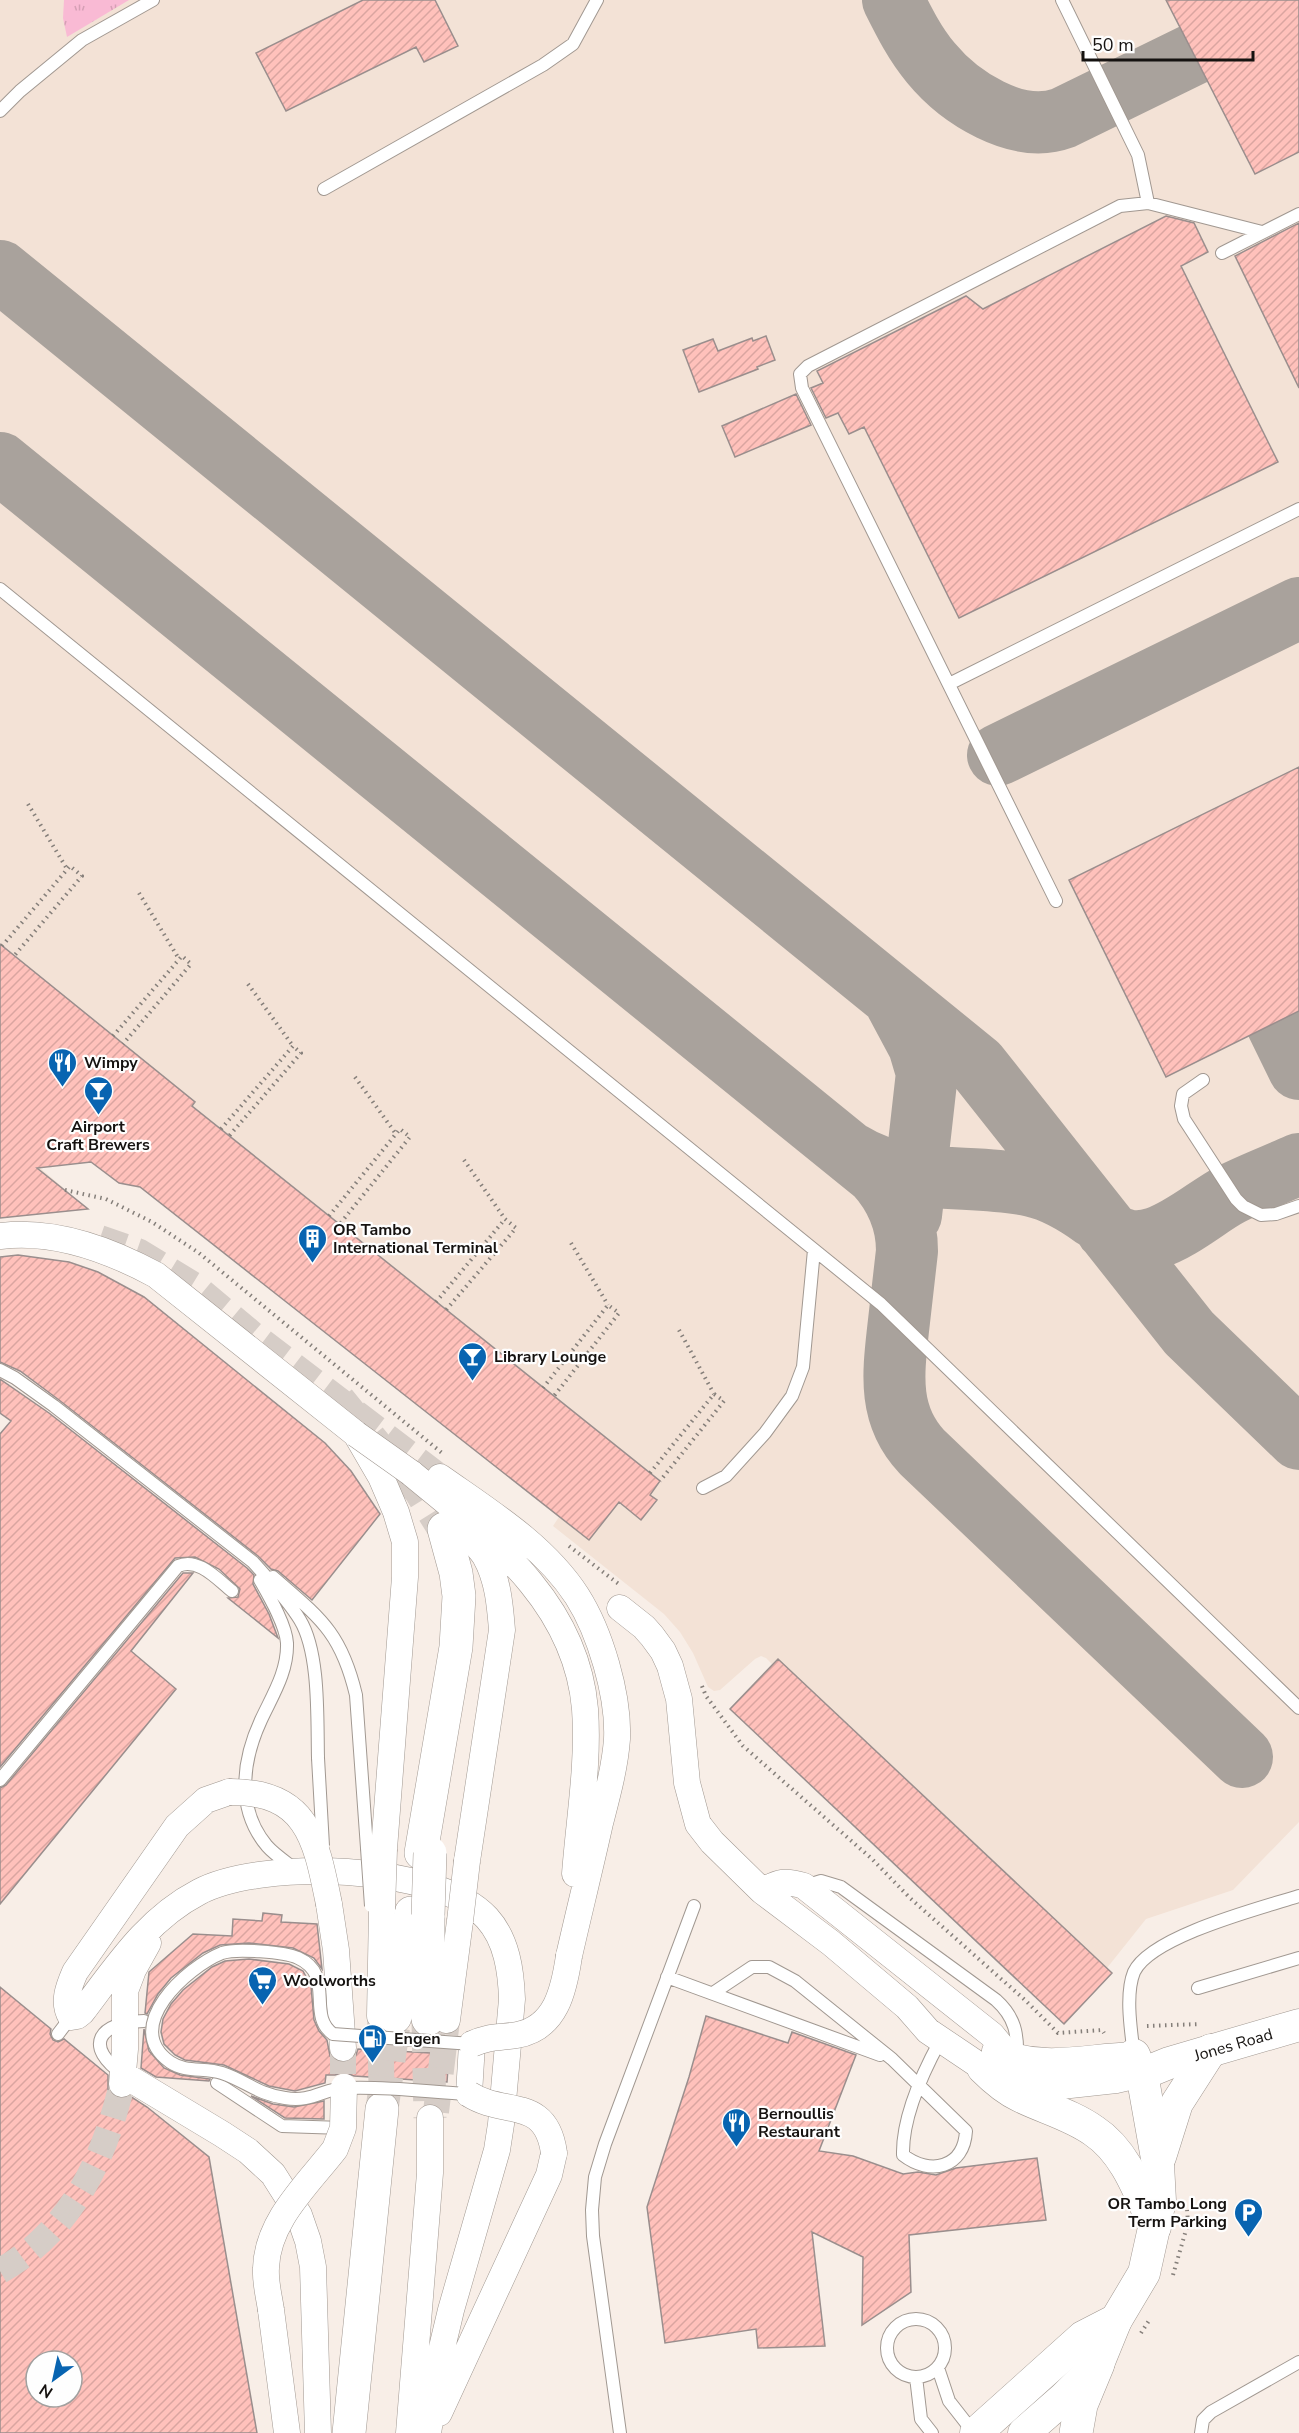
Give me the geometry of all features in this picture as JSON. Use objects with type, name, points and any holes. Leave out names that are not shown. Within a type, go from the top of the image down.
[{"type":"main road","points":[[385,2008],[398,1911],[426,1853],[432,1796],[456,1647],[459,1596],[456,1574],[444,1528]]},
{"type":"main road","points":[[398,1911],[437,2020]]},
{"type":"main road","points":[[349,2433],[382,2109]]},
{"type":"main road","points":[[1076,2433],[1081,2405],[1098,2364]]},
{"type":"street","points":[[0,1236],[21,1233],[63,1239],[124,1257],[156,1275],[356,1434],[411,1473],[510,1558],[564,1630],[585,1707],[585,1738],[569,1956]]},
{"type":"street","points":[[356,1434],[381,1477],[405,1542],[405,1577],[394,1725],[376,1849],[398,1911]]},
{"type":"street","points":[[411,1473],[485,1556],[500,1599],[502,1630],[460,1921],[437,2020]]},
{"type":"street","points":[[429,2433],[549,2175],[554,2153],[549,2134],[535,2116],[518,2108],[479,2100],[469,2094],[472,2044],[486,2037],[514,2036],[530,2032],[540,2026],[555,2009],[560,1998],[607,1795],[617,1738],[614,1694],[602,1646],[577,1597],[566,1582],[525,1539],[440,1477]]},
{"type":"street","points":[[620,1608],[644,1627],[663,1651],[670,1666],[679,1699],[687,1783],[698,1824],[712,1842],[762,1891],[831,1943],[907,2007],[940,2041],[1003,2061],[1061,2063],[1144,2055]]},
{"type":"street","points":[[342,2042],[336,1950],[329,1904],[315,1847],[300,1818],[291,1808],[274,1798],[254,1793],[229,1792],[206,1800],[177,1826],[103,1929],[69,1984],[64,2025],[82,2012],[114,1967],[146,1931],[189,1898],[215,1885],[238,1878],[299,1872],[385,1876],[435,1887],[485,1916],[501,1937],[509,1964],[512,1999],[501,2124],[497,2150],[441,2352],[429,2433]]},
{"type":"street","points":[[762,1891],[788,1881],[804,1886],[992,2035],[1003,2061],[1000,2084],[1096,2132],[1111,2146],[1134,2179],[1155,2227]]},
{"type":"street","points":[[189,1898],[151,1939],[125,1991],[135,2021],[123,2080],[248,2151],[273,2174],[299,2215],[308,2241],[313,2267],[318,2433]]},
{"type":"street","points":[[907,2007],[1003,2061],[1037,2084],[1061,2086],[1116,2080],[1144,2055]]},
{"type":"street","name":"Jones Road","points":[[1144,2055],[1210,2036],[1299,2025]]},
{"type":"street","points":[[1158,2164],[1177,2103],[1210,2036]]},
{"type":"street","points":[[1024,2433],[1098,2364],[1116,2320],[1144,2273],[1160,2202],[1158,2164],[1144,2055]]},
{"type":"street","points":[[287,2433],[265,2270],[266,2259],[276,2229],[287,2209],[335,2149],[343,2128],[344,2082]]},
{"type":"street","points":[[410,2433],[433,2115]]},
{"type":"street","points":[[975,2433],[1083,2337],[1116,2320]]},
{"type":"lane","points":[[0,111],[20,91],[82,40],[153,0]]},
{"type":"lane","points":[[324,189],[543,65],[573,44],[597,0]]},
{"type":"lane","points":[[1062,0],[1138,155],[1148,203]]},
{"type":"lane","points":[[1056,901],[802,388],[801,374],[808,366],[1120,206],[1148,203],[1262,232]]},
{"type":"lane","points":[[1222,253],[1299,214]]},
{"type":"lane","points":[[949,684],[1299,509]]},
{"type":"lane","points":[[0,589],[893,1316],[1299,1707]]},
{"type":"lane","points":[[1203,1080],[1183,1094],[1181,1111],[1236,1199],[1243,1206],[1261,1215],[1286,1212],[1299,1206]]},
{"type":"lane","points":[[703,1488],[726,1476],[765,1433],[792,1396],[803,1367],[814,1250]]},
{"type":"lane","points":[[0,1370],[54,1406],[270,1575],[319,1617],[343,1651],[356,1695],[376,1849]]},
{"type":"lane","points":[[240,1553],[271,1599],[287,1640],[282,1676],[260,1721],[245,1763],[244,1786],[247,1805],[257,1832],[267,1847],[299,1872]]},
{"type":"lane","points":[[253,1562],[300,1620],[307,1635],[313,1661],[322,1832],[329,1904]]},
{"type":"lane","points":[[0,1780],[178,1566],[184,1563],[202,1568],[232,1591]]},
{"type":"lane","points":[[1144,2055],[1128,2009],[1134,1972],[1152,1952],[1206,1925],[1299,1896]]},
{"type":"lane","points":[[620,2433],[596,2264],[592,2210],[596,2177],[605,2144],[694,1906]]},
{"type":"lane","points":[[469,2094],[344,2082],[308,2099],[287,2099],[263,2094],[224,2073],[182,2068],[169,2061],[154,2041],[154,2018],[162,2000],[200,1965],[224,1952],[251,1951],[297,1957],[313,1966],[318,1976],[322,2021],[326,2030],[342,2042],[472,2044]]},
{"type":"lane","points":[[1198,1988],[1299,1958]]},
{"type":"lane","points":[[713,1993],[752,1967],[770,1967],[795,1982],[892,2059],[917,2084],[966,2131],[965,2144],[960,2156],[947,2164],[927,2165],[912,2162],[903,2155],[903,2142],[917,2084],[940,2041]]},
{"type":"lane","points":[[667,1977],[892,2059]]},
{"type":"lane","points":[[217,2083],[276,2123],[287,2127],[343,2128]]},
{"type":"lane","points":[[910,2319],[922,2319],[933,2324],[941,2333],[945,2345],[944,2357],[938,2368],[928,2375],[916,2377],[904,2375],[894,2368],[888,2357],[888,2340],[898,2325],[910,2319]]},
{"type":"lane","points":[[1201,2433],[1203,2421],[1210,2412],[1299,2362]]},
{"type":"lane","points":[[938,2368],[949,2401],[975,2433]]},
{"type":"lane","points":[[916,2377],[921,2419],[932,2433]]},
{"type":"path","points":[[28,804],[68,869]]},
{"type":"path","points":[[2,946],[70,866],[82,876],[14,956]]},
{"type":"path","points":[[139,893],[179,959]]},
{"type":"path","points":[[113,1036],[182,956],[191,964],[123,1044]]},
{"type":"path","points":[[229,1136],[301,1053],[293,1046],[248,984]]},
{"type":"path","points":[[221,1130],[293,1046]]},
{"type":"path","points":[[355,1077],[396,1134]]},
{"type":"path","points":[[329,1216],[400,1129],[410,1137],[339,1225]]},
{"type":"path","points":[[446,1310],[516,1228],[505,1219],[464,1160]]},
{"type":"path","points":[[436,1302],[505,1219]]},
{"type":"path","points":[[554,1396],[619,1313],[608,1305],[571,1243]]},
{"type":"path","points":[[543,1388],[608,1305]]},
{"type":"path","points":[[660,1481],[724,1401],[714,1394],[679,1330]]},
{"type":"path","points":[[650,1473],[714,1394]]},
{"type":"path","points":[[1102,2030],[1144,2055],[1198,2025],[1210,2036]]},
{"type":"shaded area","points":[[0,0],[1299,0],[1299,1822],[1233,1890],[1146,1919],[1107,1968],[1112,1973],[1064,2024],[730,1709],[772,1664],[766,1658],[761,1656],[755,1659],[720,1690],[714,1691],[708,1687],[693,1653],[680,1632],[664,1614],[553,1526],[559,1517],[140,1187],[119,1183],[91,1162],[39,1167],[88,1209],[0,1218]]},
{"type":"green space","points":[[64,0],[129,0],[67,37],[63,18]]},
{"type":"building","points":[[363,0],[435,0],[458,46],[424,62],[416,47],[286,111],[256,53]]},
{"type":"building","points":[[1166,0],[1299,0],[1299,152],[1255,174]]},
{"type":"building","points":[[1166,216],[1194,223],[1208,252],[1181,266],[1278,462],[959,618],[864,427],[849,434],[838,413],[826,418],[811,388],[823,383],[817,371],[966,296],[983,309]]},
{"type":"building","points":[[1299,223],[1299,388],[1235,256]]},
{"type":"building","points":[[766,336],[775,360],[699,392],[683,350],[713,339],[718,351],[752,338],[753,341]]},
{"type":"building","points":[[796,394],[811,425],[735,457],[722,426]]},
{"type":"building","points":[[1299,767],[1299,1011],[1166,1077],[1069,880]]},
{"type":"building","name":"OR Tambo International Terminal","points":[[0,944],[195,1102],[192,1106],[660,1481],[650,1495],[657,1500],[641,1520],[619,1502],[589,1540],[140,1187],[119,1183],[91,1162],[37,1168],[88,1209],[0,1218]]},
{"type":"building","points":[[18,1255],[69,1262],[98,1272],[144,1297],[325,1443],[351,1471],[380,1514],[312,1600],[59,1400],[20,1371],[0,1362],[0,1257]]},
{"type":"building","points":[[0,1379],[49,1413],[247,1568],[254,1575],[253,1584],[269,1614],[278,1638],[228,1598],[238,1597],[240,1589],[219,1569],[195,1557],[175,1558],[0,1767],[0,1434],[11,1421],[0,1413]]},
{"type":"building","points":[[183,1573],[193,1573],[131,1651],[176,1689],[0,1904],[0,1788],[6,1785]]},
{"type":"building","points":[[778,1659],[1112,1973],[1064,2024],[730,1709]]},
{"type":"building","points":[[263,1913],[282,1915],[281,1922],[317,1924],[322,1969],[314,1958],[293,1948],[249,1943],[220,1945],[203,1953],[171,1978],[158,1994],[147,2014],[145,2013],[149,1972],[193,1934],[232,1936],[233,1919],[262,1921]]},
{"type":"building","points":[[249,1959],[289,1964],[303,1971],[311,1986],[314,2020],[319,2031],[327,2040],[330,2056],[336,2061],[343,2063],[351,2061],[358,2049],[449,2054],[447,2082],[354,2076],[344,2072],[326,2075],[325,2083],[295,2091],[269,2086],[224,2065],[185,2060],[175,2055],[164,2044],[161,2032],[163,2019],[171,2004],[183,1990],[212,1967],[225,1961]]},
{"type":"building","points":[[0,1987],[51,2029],[50,2034],[53,2040],[58,2042],[64,2039],[108,2075],[108,2090],[113,2096],[121,2099],[130,2096],[209,2157],[257,2433],[0,2433]]},
{"type":"building","points":[[706,2016],[788,2043],[792,2032],[856,2055],[819,2151],[853,2156],[903,2174],[918,2172],[936,2175],[956,2168],[1037,2158],[1046,2220],[909,2235],[911,2292],[862,2325],[863,2257],[812,2232],[825,2346],[758,2348],[756,2329],[665,2343],[647,2207]]},
{"type":"building","points":[[144,2029],[149,2051],[164,2068],[180,2075],[210,2079],[209,2081],[156,2077],[141,2068]]},
{"type":"building","points":[[251,2096],[273,2104],[294,2107],[324,2101],[324,2119],[285,2118]]},
{"type":"taxiway","points":[[893,0],[920,48],[943,76],[973,100],[990,110],[1027,121],[1045,122],[1063,118],[1194,54]]},
{"type":"taxiway","points":[[0,271],[977,1065],[1189,1333],[1299,1439]]},
{"type":"taxiway","points":[[0,463],[876,1174],[895,1200],[905,1229],[907,1251],[894,1379],[898,1409],[911,1438],[922,1452],[1242,1757]]},
{"type":"taxiway","points":[[998,755],[1299,608]]},
{"type":"taxiway","points":[[896,1003],[919,1046],[927,1073],[911,1215]]},
{"type":"taxiway","points":[[1276,1022],[1299,1069]]},
{"type":"taxiway","points":[[851,1153],[872,1164],[894,1171],[1009,1182],[1041,1188],[1065,1198],[1094,1217]]},
{"type":"taxiway","points":[[1107,1230],[1122,1239],[1138,1241],[1155,1238],[1171,1232],[1231,1194],[1299,1164]]},
{"type":"tunnel","points":[[100,1238],[140,1252],[194,1285],[254,1335],[440,1477]]},
{"type":"tunnel","points":[[339,1400],[378,1448],[419,1489],[444,1529]]},
{"type":"tunnel","points":[[380,2016],[382,2109]]},
{"type":"tunnel","points":[[382,2109],[395,2017]]},
{"type":"tunnel","points":[[428,2019],[430,2118]]},
{"type":"tunnel","points":[[436,2112],[447,2020]]},
{"type":"tunnel","points":[[343,2048],[343,2076]]},
{"type":"tunnel","points":[[0,2271],[25,2255],[46,2236],[81,2191],[105,2140],[122,2084]]},
{"type":"place","name":"Wimpy","points":[[63,1088]]},
{"type":"place","name":"Airport Craft Brewers","points":[[98,1116]]},
{"type":"place","name":"OR Tambo International Terminal","points":[[312,1264]]},
{"type":"place","name":"Library Lounge","points":[[473,1382]]},
{"type":"place","name":"Woolworths","points":[[262,2006]]},
{"type":"place","name":"Engen","points":[[373,2064]]},
{"type":"place","name":"Bernoullis Restaurant","points":[[737,2148]]},
{"type":"place","name":"OR Tambo Long Term Parking","points":[[1248,2238]]}]
